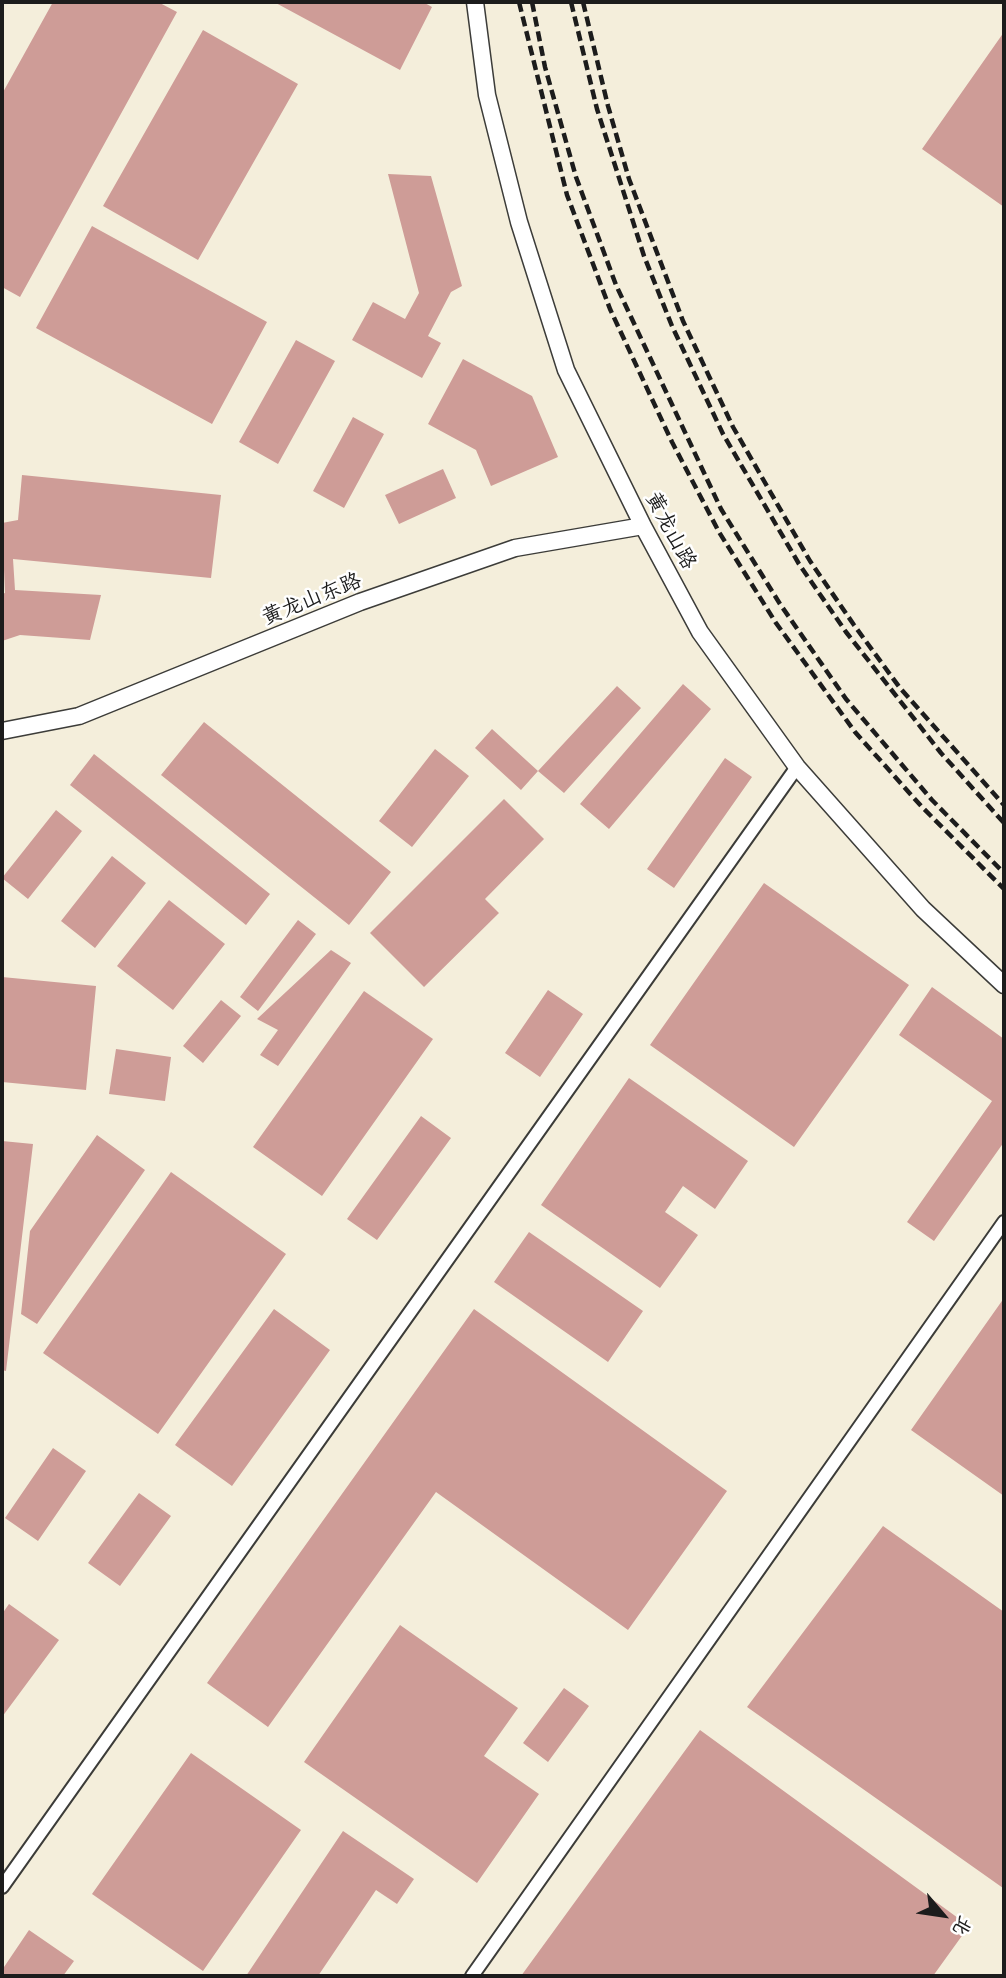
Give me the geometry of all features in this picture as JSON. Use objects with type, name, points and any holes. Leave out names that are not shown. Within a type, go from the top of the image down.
[{"type":"street","name":"黄龙山路","points":[[475,2],[491,108],[519,222],[566,370],[643,526],[700,632],[797,767],[923,909],[1004,985]]},
{"type":"street","name":"黄龙山东路","points":[[2,731],[79,716],[360,602],[515,548],[643,526]]},
{"type":"street","points":[[2,1886],[797,767]]},
{"type":"street","points":[[472,1976],[1004,1222]]},
{"type":"building","points":[[53,2],[158,2],[177,12],[20,297],[2,287],[2,94]]},
{"type":"building","points":[[274,2],[423,2],[432,7],[400,70]]},
{"type":"building","points":[[203,30],[298,84],[198,260],[103,206]]},
{"type":"building","points":[[1004,32],[1004,207],[922,149]]},
{"type":"building","points":[[388,174],[431,176],[462,286],[451,292],[428,336],[441,343],[422,378],[352,340],[373,302],[405,319],[419,293]]},
{"type":"building","points":[[92,226],[267,322],[212,424],[36,328]]},
{"type":"building","points":[[296,340],[335,361],[278,464],[239,442]]},
{"type":"building","points":[[463,359],[532,396],[558,457],[491,486],[476,450],[428,424]]},
{"type":"building","points":[[353,417],[384,434],[344,508],[313,491]]},
{"type":"building","points":[[443,469],[456,498],[399,524],[385,495]]},
{"type":"building","points":[[22,475],[221,495],[211,578],[13,559],[15,590],[101,595],[90,640],[20,635],[2,641],[2,594],[5,593],[2,523],[18,520]]},
{"type":"building","points":[[683,684],[711,709],[609,829],[580,804]]},
{"type":"building","points":[[617,686],[641,708],[564,793],[538,771]]},
{"type":"building","points":[[204,722],[391,872],[349,925],[161,775]]},
{"type":"building","points":[[492,729],[538,771],[521,790],[475,748]]},
{"type":"building","points":[[435,749],[469,776],[412,847],[379,821]]},
{"type":"building","points":[[94,754],[270,894],[246,925],[70,785]]},
{"type":"building","points":[[725,758],[752,777],[674,888],[647,869]]},
{"type":"building","points":[[504,799],[544,839],[485,899],[499,913],[424,987],[370,933]]},
{"type":"building","points":[[56,810],[82,831],[28,899],[2,878]]},
{"type":"building","points":[[112,856],[146,883],[95,948],[61,921]]},
{"type":"building","points":[[764,883],[909,985],[794,1147],[650,1045]]},
{"type":"building","points":[[169,900],[225,944],[173,1010],[117,966]]},
{"type":"building","points":[[298,920],[316,934],[258,1011],[240,997]]},
{"type":"building","points":[[331,950],[351,963],[278,1066],[260,1055],[278,1030],[257,1019]]},
{"type":"building","points":[[2,977],[96,986],[86,1090],[2,1082]]},
{"type":"building","points":[[932,987],[1004,1039],[1004,1142],[934,1241],[907,1222],[992,1101],[899,1035]]},
{"type":"building","points":[[548,990],[583,1014],[540,1077],[505,1053]]},
{"type":"building","points":[[364,991],[433,1039],[322,1196],[253,1147]]},
{"type":"building","points":[[221,1000],[241,1016],[203,1063],[183,1046]]},
{"type":"building","points":[[116,1049],[171,1057],[165,1101],[109,1094]]},
{"type":"building","points":[[629,1078],[748,1161],[715,1209],[683,1186],[665,1212],[698,1235],[660,1288],[541,1205]]},
{"type":"building","points":[[421,1116],[451,1138],[377,1240],[347,1219]]},
{"type":"building","points":[[97,1135],[145,1170],[37,1324],[21,1314],[30,1231]]},
{"type":"building","points":[[2,1141],[33,1144],[6,1371],[2,1370]]},
{"type":"building","points":[[171,1172],[286,1254],[158,1434],[43,1353]]},
{"type":"building","points":[[529,1232],[643,1311],[608,1362],[494,1282]]},
{"type":"building","points":[[1004,1298],[1004,1496],[911,1430]]},
{"type":"building","points":[[274,1309],[330,1350],[232,1486],[175,1445]]},
{"type":"building","points":[[474,1309],[727,1491],[628,1630],[436,1492],[268,1727],[207,1683]]},
{"type":"building","points":[[53,1448],[86,1471],[38,1541],[5,1518]]},
{"type":"building","points":[[139,1493],[171,1516],[120,1586],[88,1563]]},
{"type":"building","points":[[883,1526],[1004,1612],[1003,1888],[747,1707]]},
{"type":"building","points":[[9,1604],[59,1640],[2,1717],[2,1614]]},
{"type":"building","points":[[400,1625],[518,1708],[484,1756],[539,1794],[477,1883],[304,1762]]},
{"type":"building","points":[[564,1688],[589,1706],[548,1762],[523,1743]]},
{"type":"building","points":[[700,1730],[969,1926],[933,1976],[521,1976]]},
{"type":"building","points":[[191,1753],[301,1830],[203,1971],[92,1894]]},
{"type":"building","points":[[343,1831],[414,1879],[397,1904],[376,1890],[318,1976],[246,1976]]},
{"type":"building","points":[[29,1930],[74,1961],[63,1976],[2,1976],[2,1970]]},
{"type":"railway","points":[[519,2],[567,195],[610,309],[672,442],[719,532],[776,623],[855,732],[922,807],[1004,889]]},
{"type":"railway","points":[[532,2],[545,67],[576,177],[616,285],[721,509],[780,604],[846,699],[932,800],[1004,873]]},
{"type":"railway","points":[[571,2],[597,109],[644,256],[672,326],[723,434],[799,564],[846,632],[941,753],[1004,823]]},
{"type":"railway","points":[[583,2],[629,179],[683,321],[733,427],[810,561],[854,625],[900,688],[1004,805]]}]
